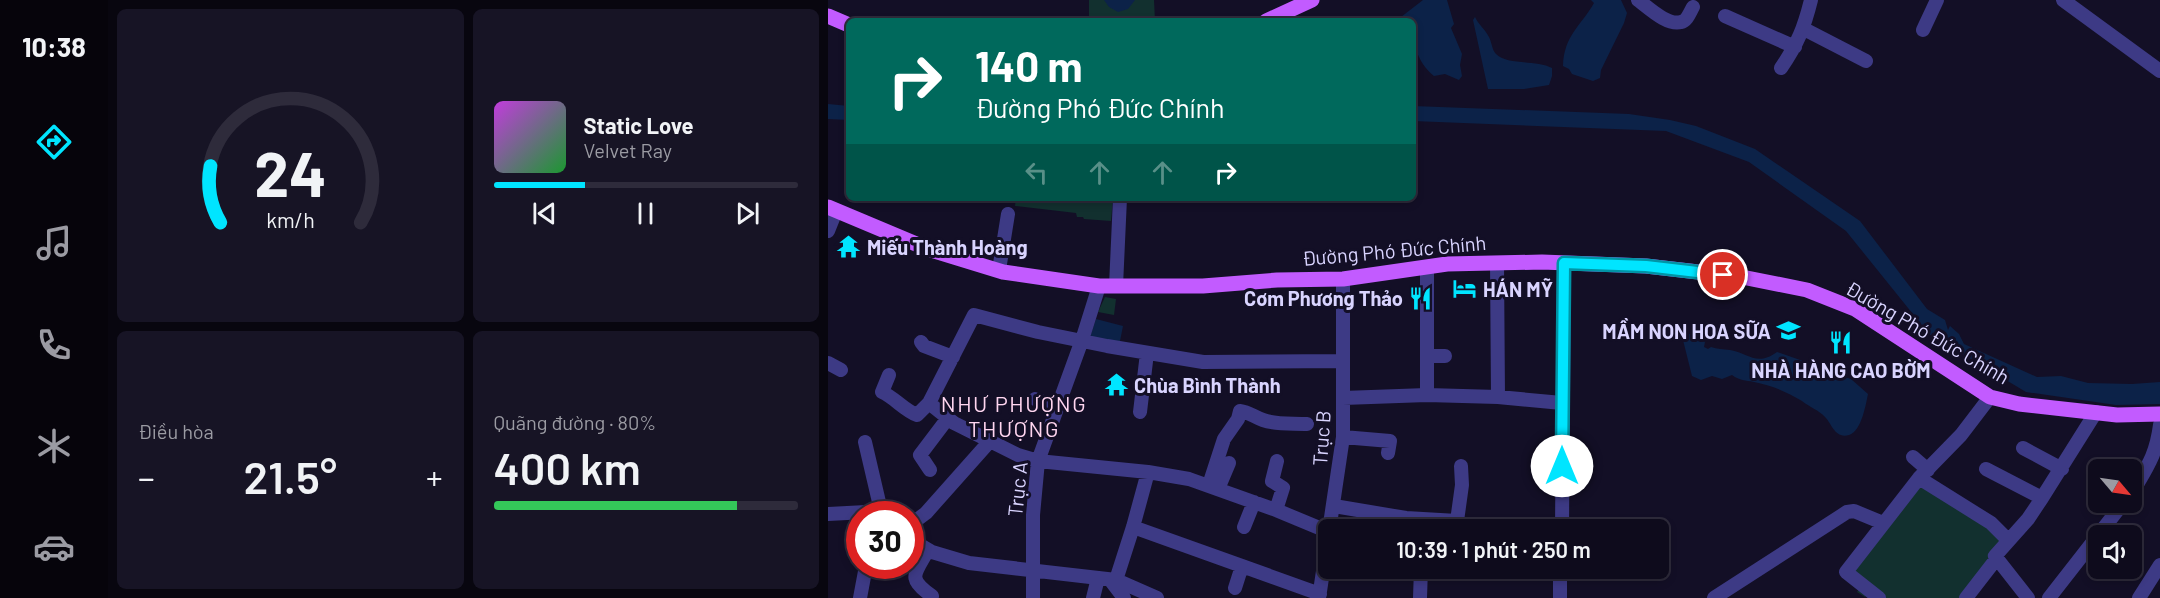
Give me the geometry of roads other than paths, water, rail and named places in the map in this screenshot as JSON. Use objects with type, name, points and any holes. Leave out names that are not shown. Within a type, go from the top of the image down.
[{"type":"main road","points":[[1273,18],[1312,0]]},
{"type":"main road","points":[[828,16],[846,24]]},
{"type":"main road","name":"Đường Phó Đức Chính","points":[[832,209],[928,249],[1003,272],[1099,286],[1203,286],[1277,280],[1343,279],[1447,264],[1497,263],[1646,266],[1742,277],[1807,290],[1855,309],[1990,397],[2019,405],[2117,415],[2160,414]]},
{"type":"street","points":[[1638,0],[1660,16],[1677,22],[1686,19],[1693,7]]},
{"type":"street","points":[[1782,68],[1804,29],[1811,0]]},
{"type":"street","points":[[1923,30],[1937,0]]},
{"type":"street","points":[[2063,0],[2160,71]]},
{"type":"street","points":[[1725,16],[1795,47]]},
{"type":"street","points":[[1804,29],[1866,61]]},
{"type":"street","points":[[1116,286],[1120,201]]},
{"type":"street","points":[[828,231],[832,209]]},
{"type":"street","points":[[999,270],[1008,214]]},
{"type":"street","points":[[1497,263],[1498,397]]},
{"type":"street","points":[[1562,519],[1564,263]]},
{"type":"street","points":[[1427,268],[1427,395]]},
{"type":"street","name":"Trục B","points":[[1334,519],[1338,507],[1343,437],[1343,279]]},
{"type":"street","name":"Trục A","points":[[1033,598],[1033,515],[1038,461],[1099,286]]},
{"type":"street","points":[[889,375],[882,392],[894,398],[909,412],[917,415],[929,402],[974,315],[1038,332],[1203,362],[1343,361]]},
{"type":"street","points":[[921,342],[924,346],[953,357]]},
{"type":"street","points":[[1140,412],[1147,353]]},
{"type":"street","points":[[1427,356],[1445,356]]},
{"type":"street","points":[[828,363],[841,370]]},
{"type":"street","points":[[1343,398],[1427,395],[1498,397],[1562,403]]},
{"type":"street","points":[[1879,598],[1846,572],[1923,474],[1961,435],[1990,397]]},
{"type":"street","points":[[1035,399],[1057,407]]},
{"type":"street","points":[[929,402],[948,418],[1018,455],[1038,461],[1148,472],[1189,479],[1318,528]]},
{"type":"street","points":[[1214,487],[1224,439],[1238,419],[1240,411],[1247,411],[1272,422],[1307,424]]},
{"type":"street","points":[[2028,598],[1995,556],[2028,519],[2043,498],[2096,412]]},
{"type":"street","points":[[930,470],[920,455],[948,418]]},
{"type":"street","points":[[2142,477],[2152,461],[2160,425]]},
{"type":"street","points":[[1343,437],[1390,441],[1389,453]]},
{"type":"street","points":[[924,514],[990,441]]},
{"type":"street","points":[[865,442],[879,501]]},
{"type":"street","points":[[2023,448],[2062,469]]},
{"type":"street","points":[[1913,458],[1923,474],[1991,523],[2008,540]]},
{"type":"street","points":[[1275,510],[1283,488],[1272,481],[1277,461]]},
{"type":"street","points":[[1214,487],[1229,463]]},
{"type":"street","points":[[1459,519],[1462,485],[1461,466]]},
{"type":"street","points":[[1986,469],[2043,498]]},
{"type":"street","points":[[1093,598],[1107,579],[1133,527],[1148,472]]},
{"type":"street","points":[[1244,527],[1254,502]]},
{"type":"street","points":[[1339,519],[1338,507],[1397,519]]},
{"type":"street","points":[[1714,598],[1847,512],[1854,511],[1883,524]]},
{"type":"street","points":[[2049,598],[2115,513]]},
{"type":"street","points":[[828,514],[846,514]]},
{"type":"street","points":[[1133,527],[1319,596]]},
{"type":"street","points":[[924,547],[969,563],[1107,579],[1157,598]]},
{"type":"street","points":[[928,550],[916,572],[915,580],[917,586],[932,596]]},
{"type":"street","points":[[1966,598],[1997,558]]},
{"type":"street","points":[[2139,598],[2160,565]]},
{"type":"street","points":[[1235,588],[1242,566]]},
{"type":"street","points":[[860,598],[864,579]]},
{"type":"street","points":[[1107,579],[1124,598]]},
{"type":"street","name":"Trục B","points":[[1319,596],[1322,579]]},
{"type":"street","points":[[1420,598],[1421,579]]},
{"type":"street","points":[[1560,579],[1560,598]]},
{"type":"water","points":[[1104,0],[1135,0],[1128,9],[1118,12],[1109,7]]},
{"type":"water","points":[[1423,0],[1447,0],[1454,24],[1451,28],[1462,54],[1460,65],[1462,76],[1459,80],[1445,74],[1434,76],[1428,70],[1417,51],[1416,18],[1401,17]]},
{"type":"water","points":[[1591,0],[1621,0],[1627,13],[1601,70],[1600,78],[1593,81],[1572,74],[1563,66],[1566,46],[1594,3]]},
{"type":"water","points":[[1475,17],[1486,31],[1495,52],[1501,57],[1552,68],[1549,85],[1524,89],[1488,89],[1473,20]]},
{"type":"water","points":[[828,104],[846,106],[846,120],[828,119]]},
{"type":"water","points":[[1416,106],[1629,114],[1696,126],[1755,149],[1860,221],[1927,309],[1945,320],[1948,330],[1950,326],[1959,334],[1964,344],[2037,377],[2061,376],[2088,383],[2160,382],[2160,404],[2116,405],[2026,392],[1929,334],[1846,231],[1749,162],[1666,131],[1416,121]]},
{"type":"water","points":[[1096,319],[1123,326],[1119,346],[1090,337]]},
{"type":"water","points":[[1686,332],[1705,342],[1704,347],[1708,349],[1711,347],[1730,350],[1758,359],[1777,352],[1803,361],[1807,365],[1851,379],[1868,394],[1860,423],[1849,435],[1840,435],[1820,413],[1779,389],[1732,375],[1722,379],[1712,376],[1701,380],[1692,376],[1682,336]]},
{"type":"place","name":"Miếu Thành Hoàng","points":[[849,247]]},
{"type":"place","name":"HÁN MỸ","points":[[1465,289]]},
{"type":"place","name":"Cơm Phương Thảo","points":[[1421,298]]},
{"type":"place","name":"MẦM NON HOA SỮA","points":[[1789,331]]},
{"type":"place","name":"NHÀ HÀNG CAO BỜM","points":[[1841,343]]},
{"type":"place","name":"Chùa Bình Thành","points":[[1116,385]]},
{"type":"district","name":"NHƯ PHƯỢNG THƯỢNG","points":[[1014,416]]}]
